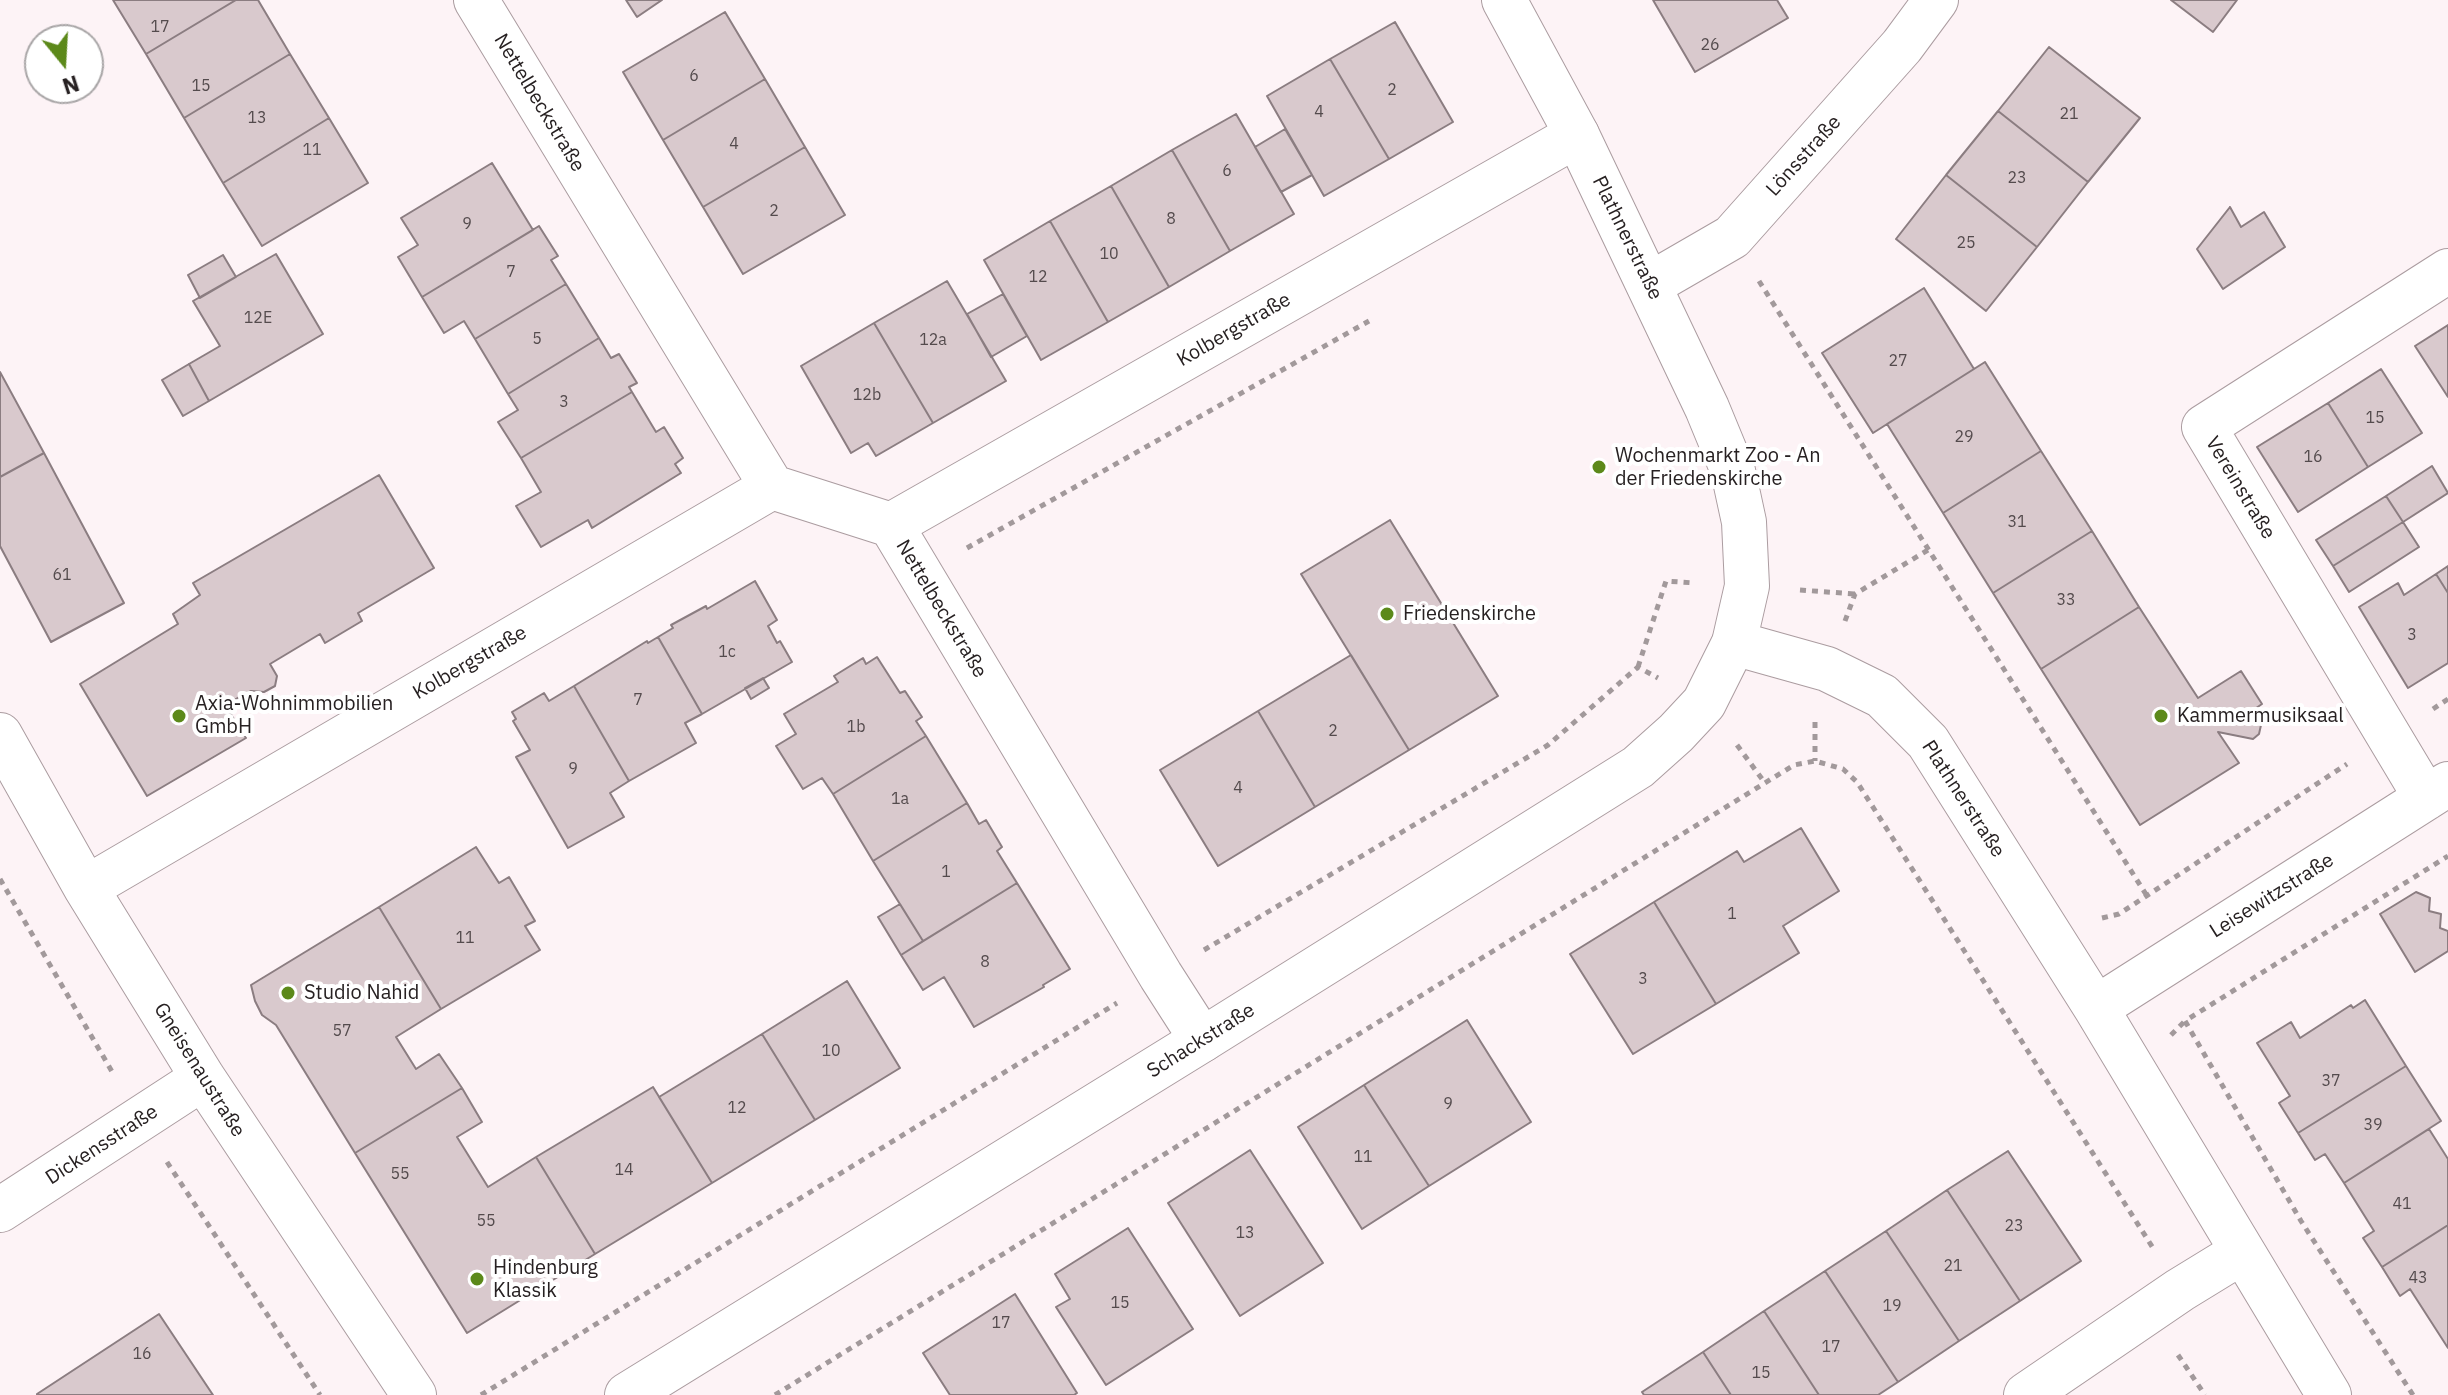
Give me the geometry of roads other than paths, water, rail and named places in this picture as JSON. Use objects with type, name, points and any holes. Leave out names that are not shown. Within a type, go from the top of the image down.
[{"type":"street","name":"Nettelbeckstraße","points":[[476,0],[772,487],[891,525],[1202,1040]]},
{"type":"street","name":"Plathnerstraße","points":[[1504,0],[1577,135],[1707,408],[1733,471],[1744,522],[1747,586],[1734,643],[1827,669],[1882,696],[1928,742],[2096,1008],[2329,1395]]},
{"type":"street","name":"Lönsstraße","points":[[1649,285],[1732,237],[1902,46],[1936,0]]},
{"type":"street","name":"Kolbergstraße","points":[[891,525],[1577,135]]},
{"type":"street","name":"Vereinstraße","points":[[2437,791],[2390,736],[2204,427],[2448,271]]},
{"type":"street","name":"Kolbergstraße","points":[[86,888],[772,487]]},
{"type":"street","name":"Schackstraße","points":[[627,1395],[1638,767],[1704,703],[1734,643]]},
{"type":"street","name":"Gneisenaustraße","points":[[0,735],[86,888],[203,1078],[414,1395]]},
{"type":"street","name":"Leisewitzstraße","points":[[2096,1008],[2437,791]]},
{"type":"street","name":"Dickensstraße","points":[[0,1210],[203,1078]]},
{"type":"street","points":[[2026,1395],[2180,1290],[2242,1252]]},
{"type":"place","name":"Wochenmarkt Zoo - An der Friedenskirche","points":[[1599,467]]},
{"type":"place","name":"Friedenskirche","points":[[1387,614]]},
{"type":"place","name":"Axia-Wohnimmobilien GmbH","points":[[179,716]]},
{"type":"place","name":"Kammermusiksaal","points":[[2161,716]]},
{"type":"place","name":"Studio Nahid","points":[[288,993]]},
{"type":"place","name":"Hindenburg Klassik","points":[[477,1279]]}]
